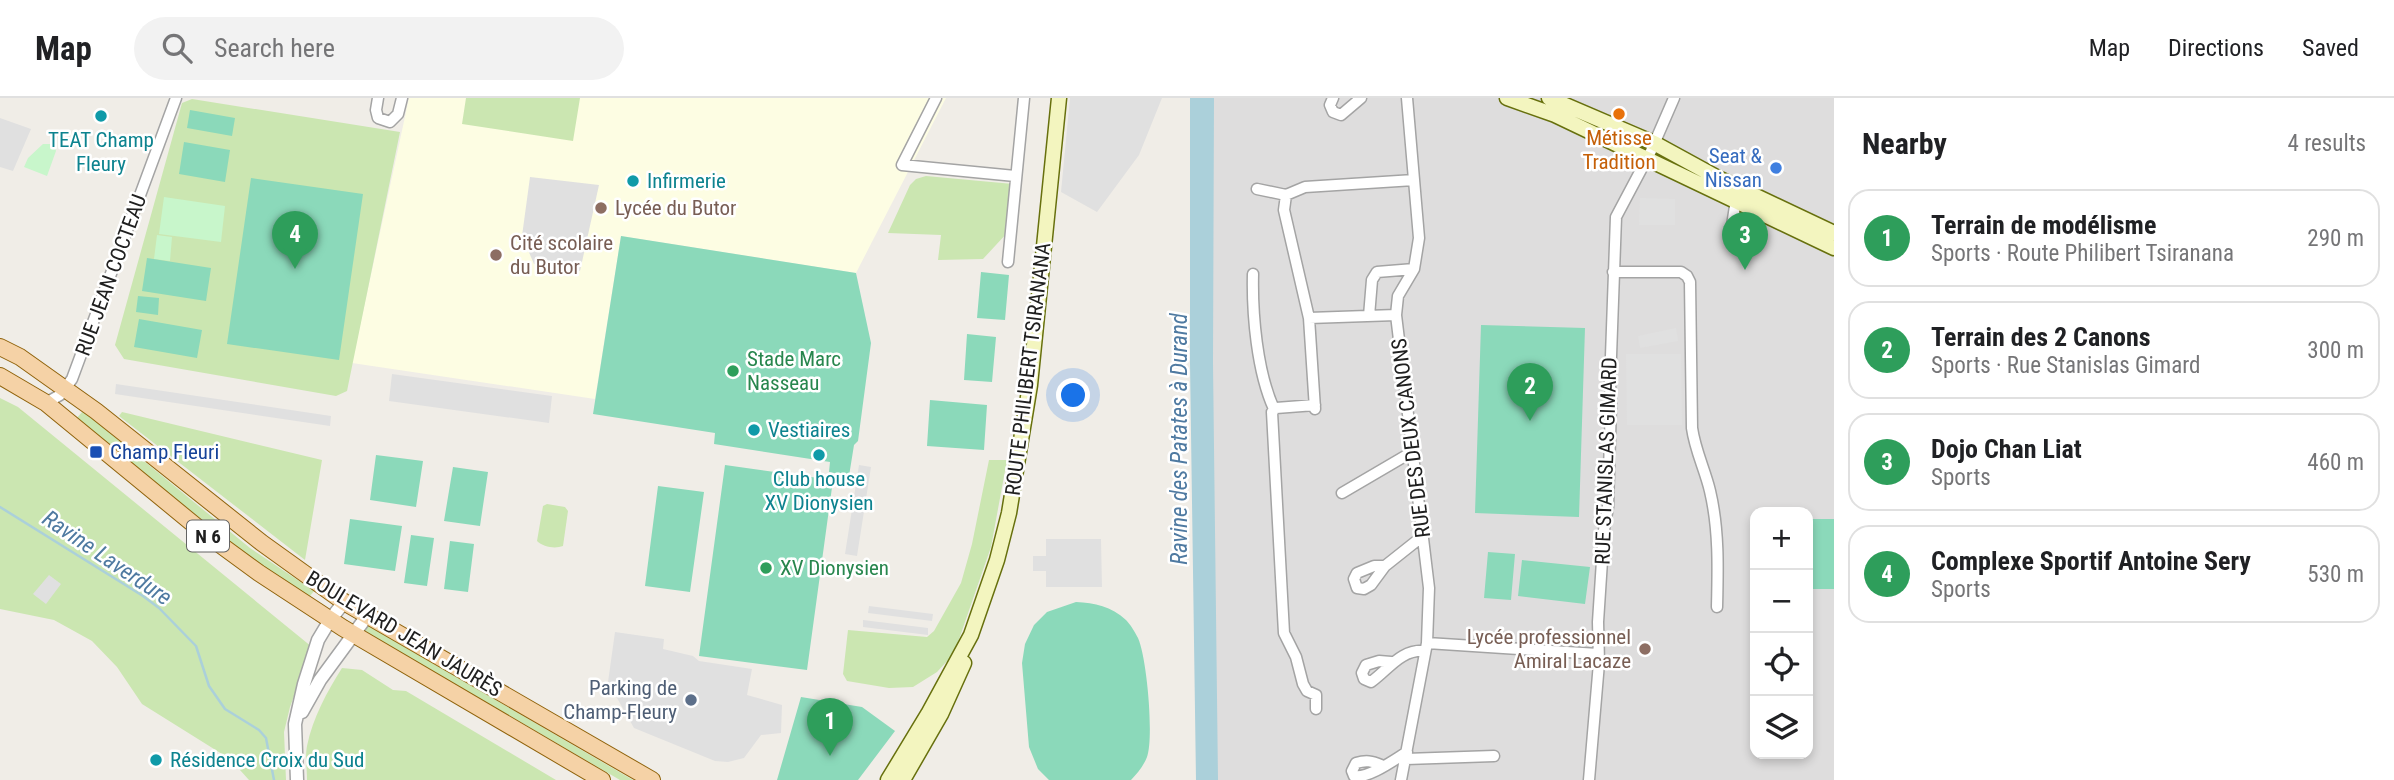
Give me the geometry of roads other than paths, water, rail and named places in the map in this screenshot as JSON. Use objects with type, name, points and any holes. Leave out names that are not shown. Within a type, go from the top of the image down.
[{"type":"main road","name":"ROUTE PHILIBERT TSIRANANA","points":[[888,780],[971,635],[997,560],[1009,513],[1030,385],[1059,98]]},
{"type":"main road","points":[[1507,98],[1718,178],[1834,233]]},
{"type":"main road","points":[[1549,98],[1651,151],[1736,200],[1834,248]]},
{"type":"main road","name":"BOULEVARD JEAN JAURÈS","points":[[0,347],[20,357],[65,388],[273,551],[344,601],[652,780]]},
{"type":"main road","name":"BOULEVARD JEAN JAURÈS","points":[[0,376],[46,403],[203,532],[259,573],[330,620],[602,780]]},
{"type":"main road","name":"ROUTE PHILIBERT TSIRANANA","points":[[904,780],[949,696],[968,653],[971,635]]},
{"type":"street","name":"RUE JEAN COCTEAU","points":[[46,403],[60,395],[72,379],[176,98]]},
{"type":"street","points":[[378,98],[376,115],[390,122],[398,114],[402,98]]},
{"type":"street","points":[[936,98],[902,165],[1015,176]]},
{"type":"street","points":[[1008,262],[1024,98]]},
{"type":"street","points":[[1333,98],[1330,105],[1333,112],[1341,115],[1361,98]]},
{"type":"street","name":"RUE DES DEUX CANONS","points":[[1401,780],[1426,647],[1429,588],[1396,315],[1398,296],[1414,269],[1419,238],[1407,98]]},
{"type":"street","name":"RUE STANISLAS GIMARD","points":[[1589,780],[1604,530],[1608,508],[1616,217],[1651,151],[1674,98]]},
{"type":"street","points":[[1257,189],[1286,195],[1305,187],[1414,180]]},
{"type":"street","points":[[1274,409],[1315,407],[1309,318],[1284,210],[1286,195]]},
{"type":"street","points":[[1730,238],[1736,200]]},
{"type":"street","points":[[1369,316],[1372,280],[1377,272],[1414,269]]},
{"type":"street","points":[[1613,272],[1681,272],[1687,275],[1690,282],[1692,428],[1710,492],[1716,527],[1717,607]]},
{"type":"street","points":[[1253,274],[1252,316],[1268,396],[1274,409],[1272,412],[1284,633],[1296,657],[1303,684],[1307,691],[1316,695],[1316,709]]},
{"type":"street","points":[[1309,318],[1396,315]]},
{"type":"street","points":[[1342,493],[1412,452]]},
{"type":"street","points":[[1385,566],[1423,538]]},
{"type":"street","points":[[297,780],[295,724],[304,684],[315,650],[330,620],[344,601]]},
{"type":"street","points":[[295,724],[320,680],[367,616]]},
{"type":"street","points":[[1391,662],[1426,647],[1598,654]]},
{"type":"street","points":[[1381,765],[1407,755],[1494,756]]},
{"type":"water","name":"Ravine des Patates à Durand","points":[[1190,98],[1214,98],[1213,363],[1218,780],[1196,780],[1190,363]]},
{"type":"waterway","name":"Ravine Laverdure","points":[[0,507],[159,608],[196,646],[209,686],[225,709],[259,730],[266,738],[274,780]]},
{"type":"place","name":"Métisse Tradition","points":[[1619,114]]},
{"type":"place","name":"TEAT Champ Fleury","points":[[101,116]]},
{"type":"place","name":"Seat & Nissan","points":[[1776,168]]},
{"type":"place","name":"Infirmerie","points":[[633,181]]},
{"type":"place","name":"Lycée du Butor","points":[[601,208]]},
{"type":"place","name":"Cité scolaire du Butor","points":[[496,255]]},
{"type":"place","name":"Complexe Sportif Antoine Sery","points":[[295,269]]},
{"type":"place","name":"Dojo Chan Liat","points":[[1745,270]]},
{"type":"place","name":"Stade Marc Nasseau","points":[[733,371]]},
{"type":"place","name":"Terrain des 2 Canons","points":[[1530,421]]},
{"type":"place","name":"Vestiaires","points":[[754,430]]},
{"type":"place","name":"Champ Fleuri","points":[[96,452]]},
{"type":"place","name":"Club house XV Dionysien","points":[[819,455]]},
{"type":"place","name":"XV Dionysien","points":[[766,568]]},
{"type":"place","name":"Lycée professionnel Amiral Lacaze","points":[[1645,649]]},
{"type":"place","name":"Parking de Champ-Fleury","points":[[691,700]]},
{"type":"place","name":"Terrain de modélisme","points":[[830,756]]},
{"type":"place","name":"Résidence Croix du Sud","points":[[156,760]]}]
